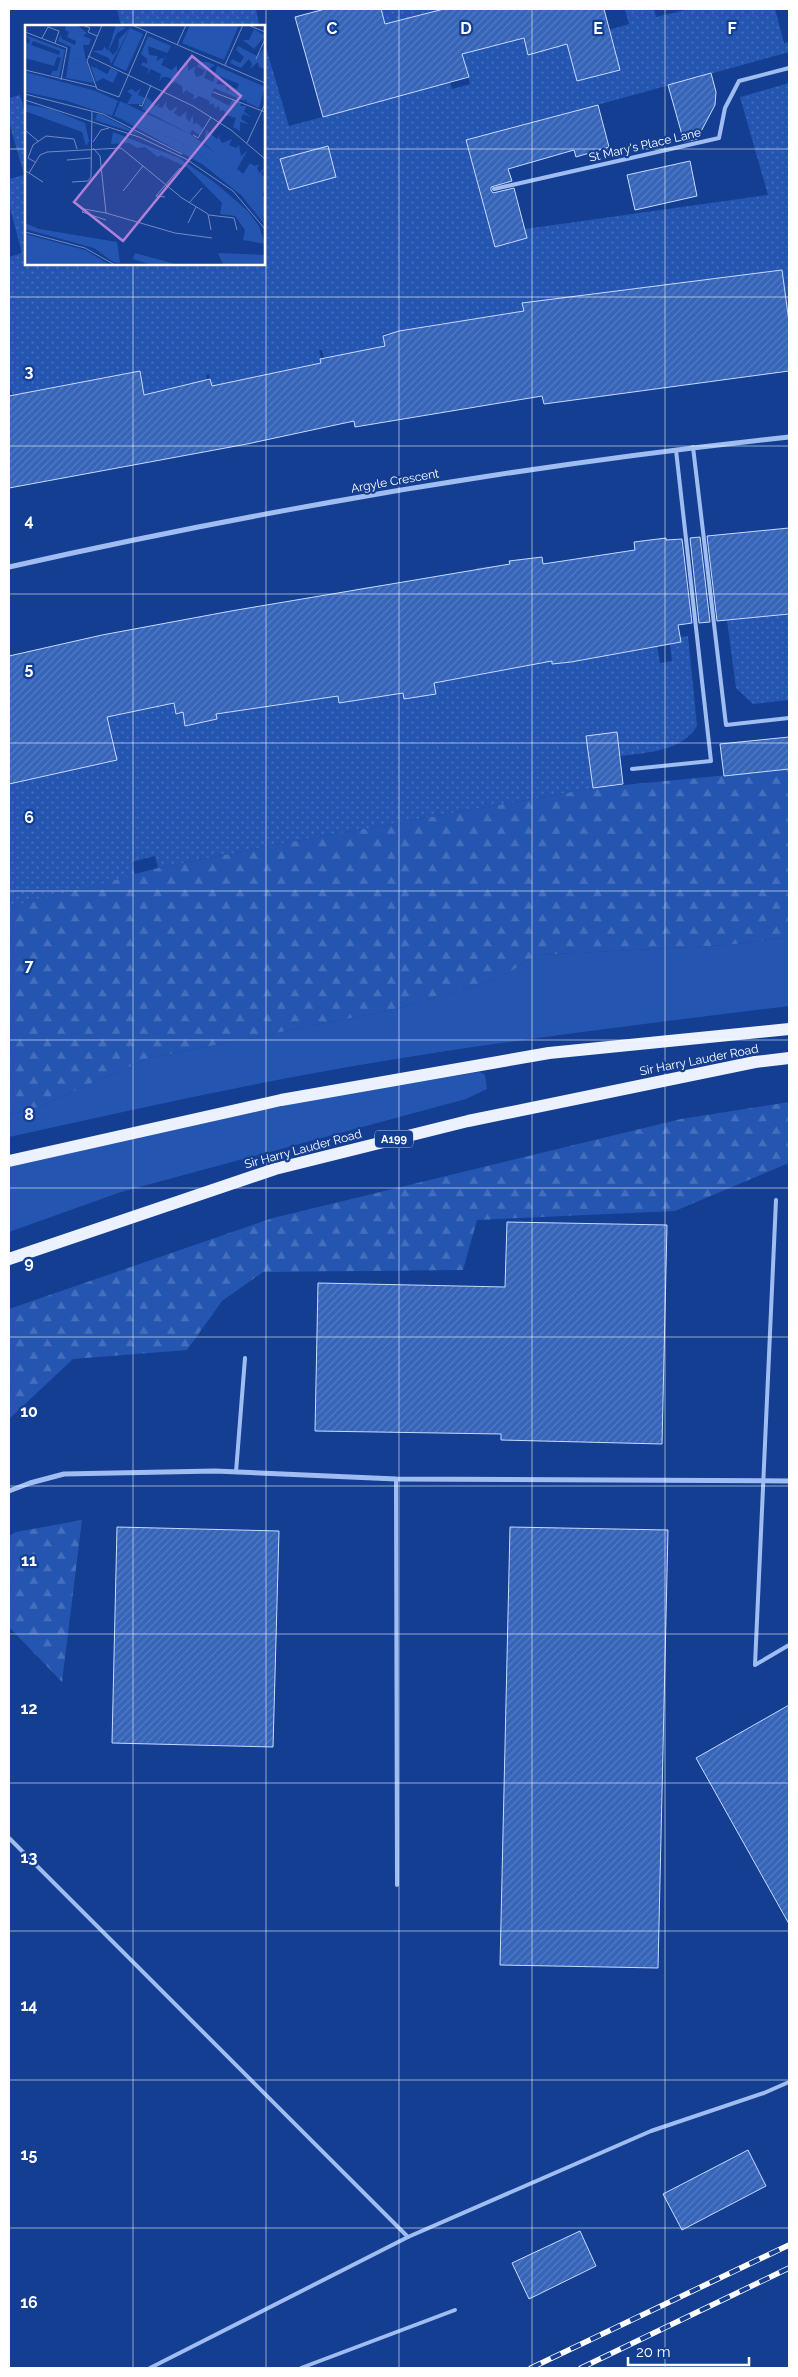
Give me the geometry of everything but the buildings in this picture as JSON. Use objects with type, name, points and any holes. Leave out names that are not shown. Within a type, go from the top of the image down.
[{"type":"main road","name":"Sir Harry Lauder Road","points":[[9,1161],[281,1100],[549,1053],[789,1029]]},
{"type":"main road","name":"Sir Harry Lauder Road","points":[[9,1259],[275,1169],[468,1120],[745,1064],[789,1058]]},
{"type":"street","name":"Argyle Crescent","points":[[9,568],[232,521],[410,488],[676,449],[789,437]]},
{"type":"street","points":[[9,1492],[30,1483],[64,1474],[236,1472],[396,1479],[789,1481]]},
{"type":"lane","name":"St Mary's Place Lane","points":[[494,190],[719,138],[725,108],[739,81],[789,68]]},
{"type":"lane","points":[[693,447],[726,725],[789,718]]},
{"type":"lane","points":[[632,769],[711,761],[676,449]]},
{"type":"lane","points":[[776,1200],[755,1665],[789,1645]]},
{"type":"lane","points":[[236,1472],[245,1358]]},
{"type":"lane","points":[[396,1479],[397,1885]]},
{"type":"lane","points":[[9,1838],[408,2236]]},
{"type":"lane","points":[[150,2368],[408,2236],[651,2131],[764,2093],[789,2082]]},
{"type":"lane","points":[[301,2368],[455,2310]]},
{"type":"green space","points":[[117,9],[256,9],[259,25],[121,25]]},
{"type":"green space","points":[[381,9],[444,9],[430,13],[452,89],[470,84],[462,54],[524,38],[528,55],[565,13],[598,76],[620,70],[609,30],[629,24],[625,9],[654,9],[656,17],[690,9],[775,9],[784,43],[789,42],[789,52],[466,141],[496,247],[527,238],[525,229],[768,195],[740,97],[789,83],[789,309],[787,309],[782,270],[682,283],[634,331],[628,289],[605,293],[528,332],[472,341],[468,320],[437,324],[440,347],[396,332],[383,334],[386,356],[344,363],[354,422],[342,424],[328,358],[324,358],[322,350],[319,350],[322,364],[212,387],[209,374],[206,375],[207,380],[145,397],[140,371],[107,377],[109,390],[23,442],[11,390],[9,390],[9,257],[22,253],[9,204],[9,179],[24,175],[9,122],[9,98],[20,95],[25,113],[25,265],[265,265],[265,44],[289,126],[416,92],[404,48],[393,51]]},
{"type":"green space","points":[[493,566],[497,594],[548,640],[552,664],[657,645],[660,663],[672,661],[670,644],[681,642],[680,637],[688,636],[697,726],[691,734],[673,746],[652,752],[620,756],[617,733],[587,736],[593,788],[279,844],[158,868],[155,856],[132,862],[135,875],[9,907],[9,784],[116,760],[106,715],[127,655],[138,711],[150,708],[146,690],[170,685],[176,713],[183,712],[186,726],[217,719],[214,706],[243,671],[231,611],[258,606],[264,647],[337,694],[339,703],[371,698],[354,589],[382,585],[398,685],[433,680],[460,649],[465,678],[494,672],[477,568]]},
{"type":"green space","points":[[789,595],[789,700],[753,704],[736,688],[727,620],[759,617],[758,598]]},
{"type":"green space","points":[[789,769],[789,937],[728,945],[537,955],[500,978],[392,1010],[149,1058],[38,1107],[9,1115],[9,907],[158,868],[279,844],[593,788]]},
{"type":"green space","points":[[789,937],[789,1006],[513,1041],[348,1067],[220,1091],[9,1137],[9,1115],[38,1107],[149,1058],[392,1010],[500,978],[537,955],[728,945]]},
{"type":"green space","points":[[480,1072],[485,1075],[487,1089],[466,1099],[121,1192],[9,1232],[9,1167],[322,1097]]},
{"type":"green space","points":[[789,1102],[789,1163],[675,1211],[477,1220],[463,1270],[263,1272],[222,1301],[187,1350],[73,1359],[9,1419],[9,1309],[273,1218],[681,1119]]},
{"type":"green space","points":[[82,1520],[62,1682],[9,1627],[9,1536],[16,1532]]},
{"type":"railway","points":[[531,2368],[789,2245]]},
{"type":"railway","points":[[581,2368],[789,2268]]}]
